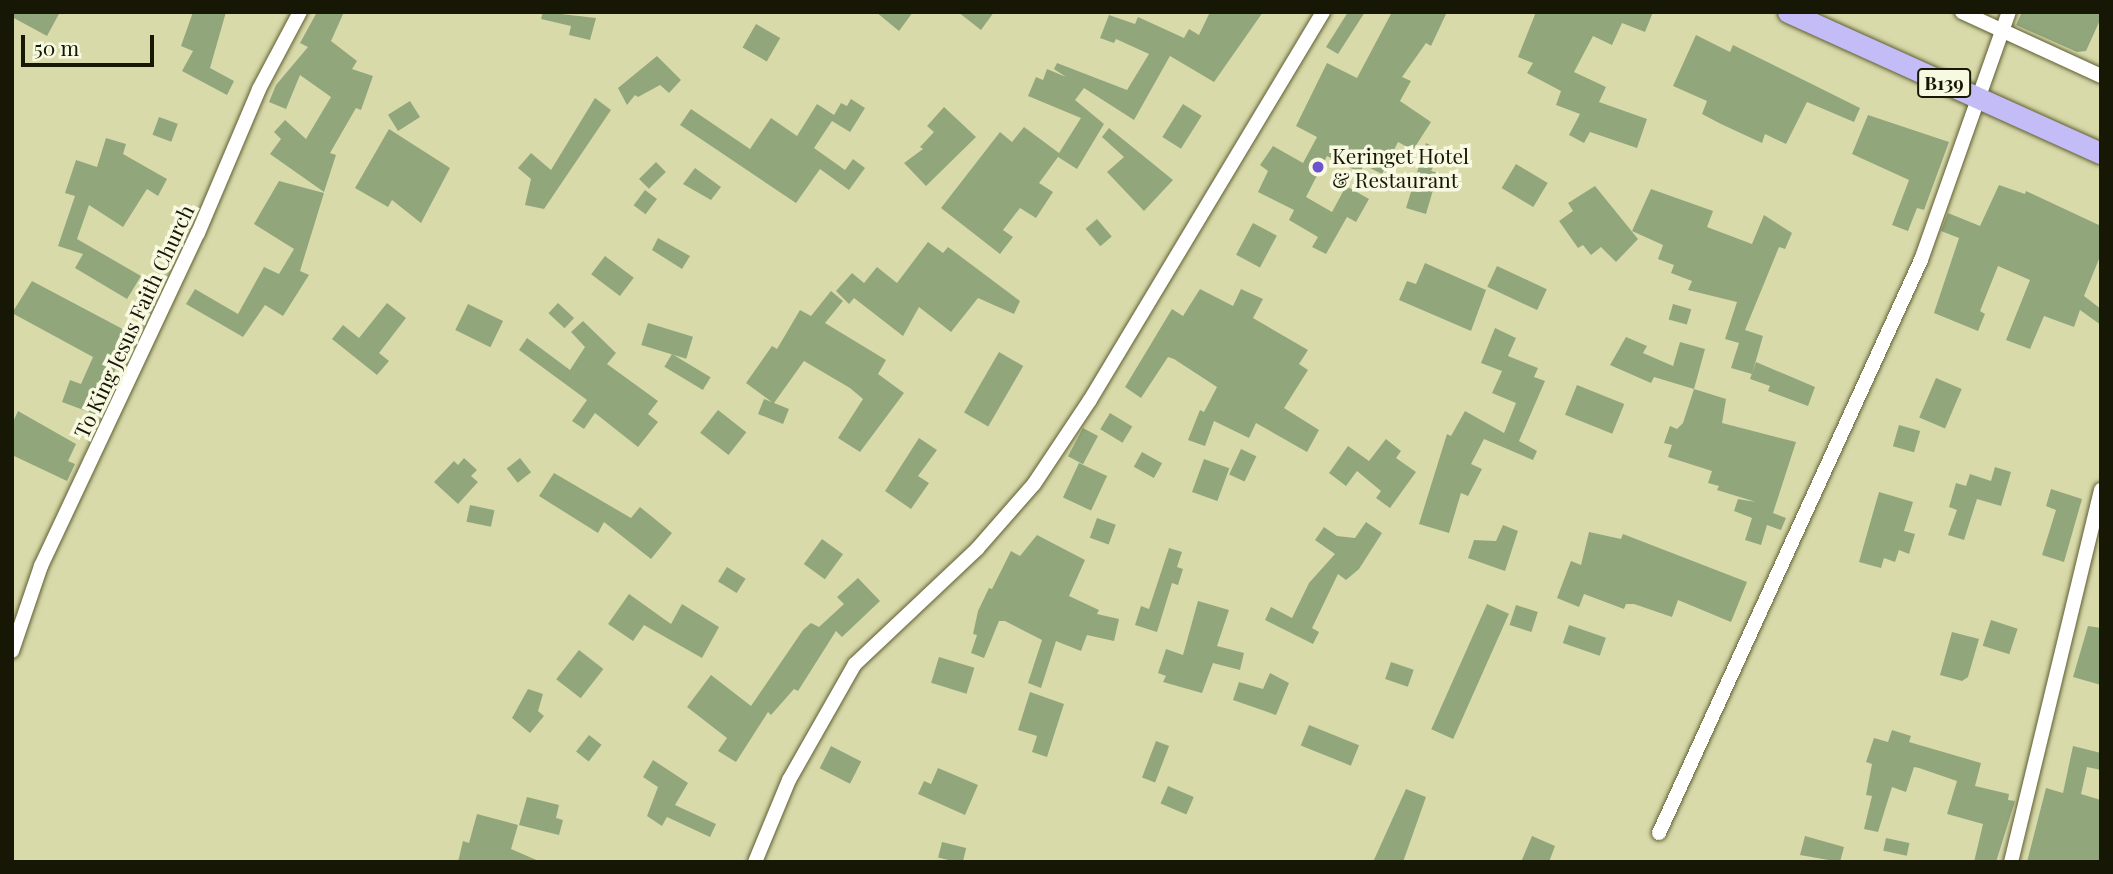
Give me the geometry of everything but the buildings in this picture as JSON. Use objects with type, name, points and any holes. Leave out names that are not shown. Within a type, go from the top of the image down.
[{"type":"main road","name":"B139","points":[[1787,12],[2101,153]]},
{"type":"street","name":"To King Jesus Faith Church","points":[[12,651],[41,566],[204,221],[259,89],[300,12]]},
{"type":"street","points":[[755,862],[789,780],[855,664],[977,549],[1034,484],[1090,400],[1323,12]]},
{"type":"street","points":[[1962,12],[2101,76]]},
{"type":"street","points":[[1659,833],[1921,260],[2009,12]]},
{"type":"street","points":[[2011,862],[2101,490]]},
{"type":"place","name":"Keringet Hotel & Restaurant","points":[[1318,167]]}]
